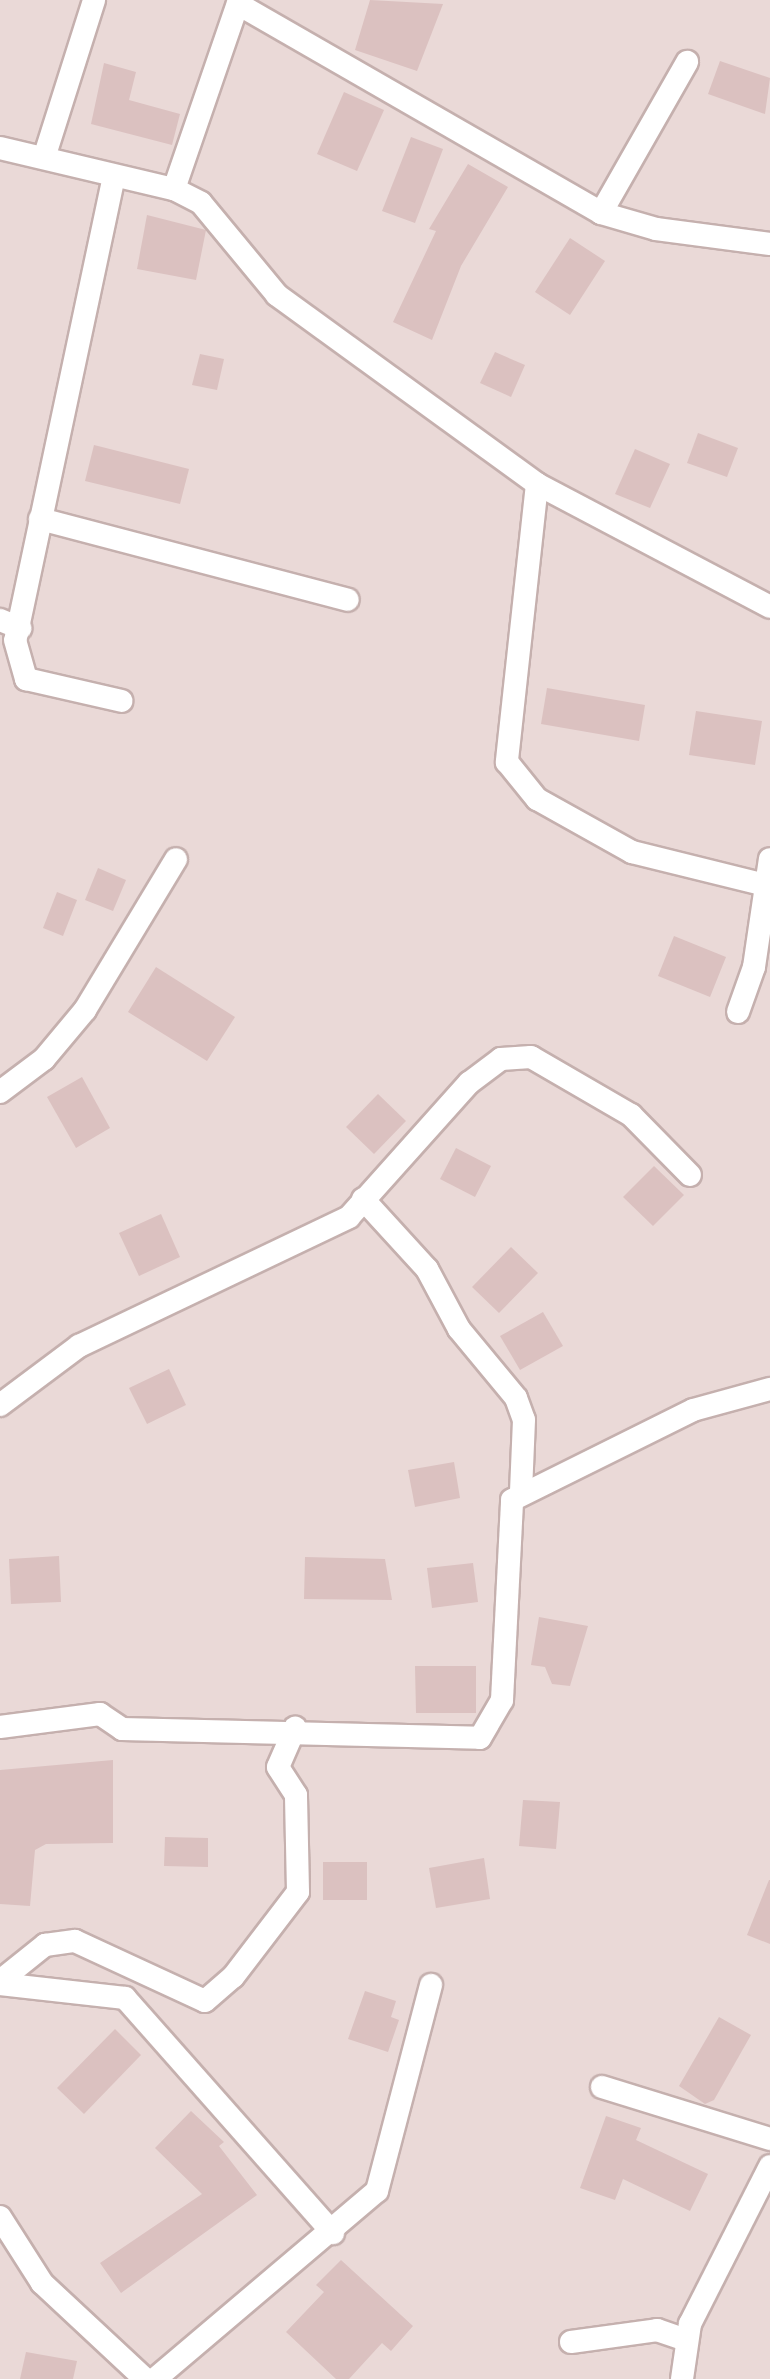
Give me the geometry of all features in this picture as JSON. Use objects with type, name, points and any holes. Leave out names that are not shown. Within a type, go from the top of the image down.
[{"type":"street","points":[[44,158],[94,0]]},
{"type":"street","points":[[174,189],[238,2],[601,213],[656,229],[770,244]]},
{"type":"street","points":[[601,213],[687,62]]},
{"type":"street","points":[[0,148],[174,189],[217,220],[277,295],[537,484],[770,607]]},
{"type":"street","points":[[114,176],[100,268],[40,519],[10,624],[16,659],[26,679],[122,701]]},
{"type":"street","points":[[537,484],[504,738],[507,762],[537,799],[632,852],[765,885]]},
{"type":"street","points":[[40,519],[348,600]]},
{"type":"street","points":[[0,1092],[44,1059],[85,1010],[176,859]]},
{"type":"street","points":[[738,1012],[754,967],[770,859]]},
{"type":"street","points":[[0,1405],[79,1346],[333,1227],[363,1199],[469,1083],[516,1054],[631,1115],[690,1175]]},
{"type":"street","points":[[363,1199],[427,1269],[459,1329],[516,1398],[524,1420],[521,1491]]},
{"type":"street","points":[[0,1727],[100,1714],[122,1729],[295,1728],[468,1740],[486,1731],[502,1700],[508,1641],[507,1511],[521,1491],[693,1410],[770,1389]]},
{"type":"street","points":[[0,1983],[45,1945],[75,1941],[205,2001],[233,1977],[298,1892],[296,1795],[278,1767],[295,1728]]},
{"type":"street","points":[[0,1983],[125,1998],[333,2233]]},
{"type":"street","points":[[155,2379],[364,2209],[389,2160],[431,1985]]},
{"type":"street","points":[[602,2087],[770,2139]]},
{"type":"street","points":[[682,2379],[683,2339],[770,2166]]},
{"type":"street","points":[[0,2217],[42,2283],[145,2379]]},
{"type":"street","points":[[571,2342],[657,2330],[683,2339]]},
{"type":"shaded area","points":[[0,0],[770,0],[770,2379],[0,2379]]},
{"type":"building","points":[[370,0],[443,4],[417,71],[355,50]]},
{"type":"building","points":[[720,61],[770,78],[765,114],[708,94]]},
{"type":"building","points":[[104,63],[136,72],[129,100],[180,114],[172,145],[91,124]]},
{"type":"building","points":[[344,92],[384,110],[357,171],[317,154]]},
{"type":"building","points":[[411,137],[443,149],[415,223],[382,211]]},
{"type":"building","points":[[468,164],[508,187],[461,266],[432,340],[393,322],[436,231],[429,229]]},
{"type":"building","points":[[147,215],[206,230],[196,280],[137,269]]},
{"type":"building","points":[[570,238],[605,261],[570,315],[535,292]]},
{"type":"building","points":[[495,352],[525,365],[511,397],[480,383]]},
{"type":"building","points":[[200,354],[224,359],[217,390],[192,385]]},
{"type":"building","points":[[698,433],[738,448],[727,477],[687,463]]},
{"type":"building","points":[[94,445],[189,469],[180,504],[85,481]]},
{"type":"building","points":[[635,449],[670,464],[650,508],[615,494]]},
{"type":"building","points":[[547,688],[645,705],[639,741],[541,724]]},
{"type":"building","points":[[696,711],[762,721],[755,765],[689,755]]},
{"type":"building","points":[[98,868],[126,880],[113,911],[85,900]]},
{"type":"building","points":[[57,892],[77,900],[63,936],[43,928]]},
{"type":"building","points":[[674,936],[726,957],[710,997],[658,976]]},
{"type":"building","points":[[156,967],[235,1017],[207,1061],[128,1012]]},
{"type":"building","points":[[82,1077],[110,1128],[76,1148],[47,1097]]},
{"type":"building","points":[[378,1094],[406,1121],[374,1154],[346,1127]]},
{"type":"building","points":[[456,1148],[491,1166],[475,1197],[440,1179]]},
{"type":"building","points":[[654,1166],[684,1195],[653,1226],[623,1197]]},
{"type":"building","points":[[161,1214],[180,1257],[139,1276],[119,1233]]},
{"type":"building","points":[[511,1247],[538,1273],[499,1313],[472,1287]]},
{"type":"building","points":[[543,1312],[563,1346],[520,1370],[500,1336]]},
{"type":"building","points":[[169,1369],[186,1405],[147,1424],[129,1388]]},
{"type":"building","points":[[454,1462],[460,1498],[415,1507],[408,1470]]},
{"type":"building","points":[[59,1556],[61,1602],[11,1604],[9,1559]]},
{"type":"building","points":[[305,1557],[385,1559],[392,1600],[304,1599]]},
{"type":"building","points":[[473,1563],[478,1602],[432,1608],[427,1568]]},
{"type":"building","points":[[539,1617],[588,1626],[570,1686],[552,1684],[545,1667],[531,1665]]},
{"type":"building","points":[[415,1666],[476,1666],[476,1713],[416,1713]]},
{"type":"building","points":[[113,1760],[113,1843],[46,1844],[35,1850],[30,1906],[0,1904],[0,1770]]},
{"type":"building","points":[[523,1800],[560,1802],[556,1849],[519,1846]]},
{"type":"building","points":[[165,1837],[208,1838],[208,1867],[164,1866]]},
{"type":"building","points":[[484,1858],[490,1899],[436,1908],[429,1868]]},
{"type":"building","points":[[323,1862],[367,1862],[367,1900],[323,1900]]},
{"type":"building","points":[[770,1880],[770,1944],[747,1935]]},
{"type":"building","points":[[365,1991],[396,2001],[391,2017],[399,2020],[388,2052],[348,2039]]},
{"type":"building","points":[[719,2017],[751,2035],[714,2100],[705,2104],[679,2086]]},
{"type":"building","points":[[115,2029],[141,2055],[84,2114],[57,2088]]},
{"type":"building","points":[[191,2111],[224,2142],[219,2146],[257,2195],[121,2293],[100,2263],[202,2194],[155,2148]]},
{"type":"building","points":[[606,2116],[641,2128],[636,2140],[708,2174],[690,2211],[623,2179],[615,2200],[580,2188]]},
{"type":"building","points":[[341,2260],[413,2326],[391,2351],[382,2343],[349,2379],[336,2379],[286,2332],[324,2292],[316,2285]]},
{"type":"building","points":[[26,2352],[77,2361],[73,2379],[20,2379]]}]
